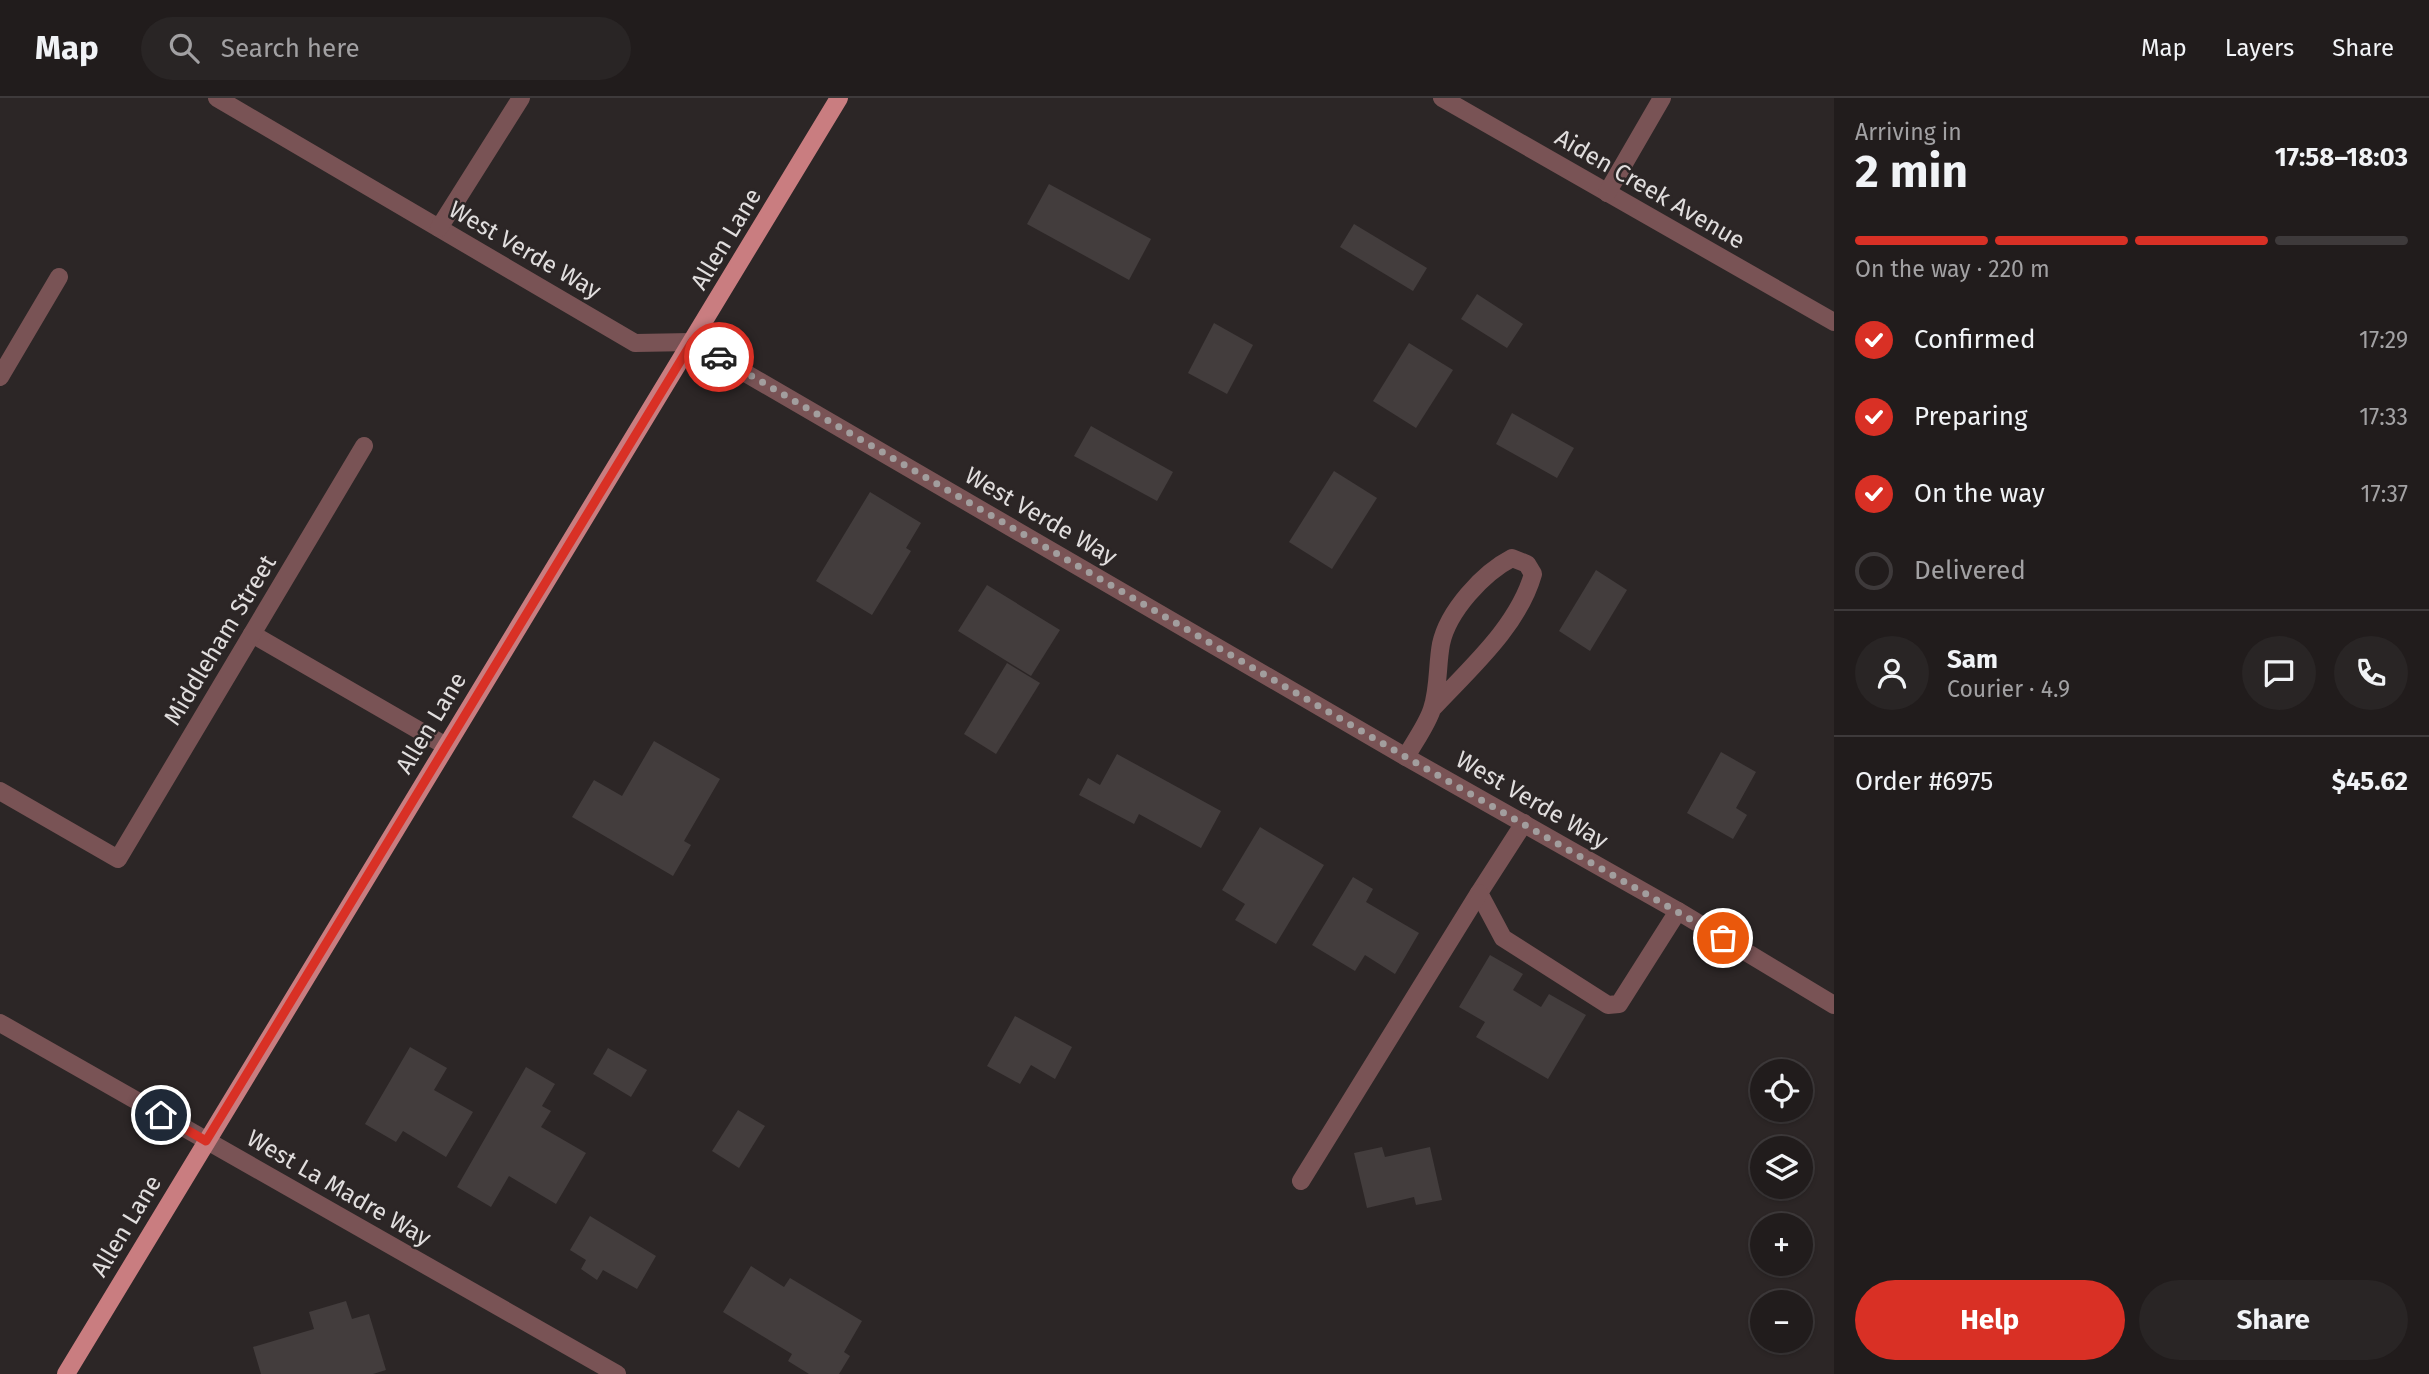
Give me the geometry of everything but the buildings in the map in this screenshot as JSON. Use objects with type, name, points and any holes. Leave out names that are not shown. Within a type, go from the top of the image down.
[{"type":"main road","name":"Allen Lane","points":[[66,1374],[839,98]]},
{"type":"street","name":"West Verde Way","points":[[217,98],[635,343],[692,342],[1406,757],[1678,911],[1834,1005]]},
{"type":"street","points":[[439,228],[522,98]]},
{"type":"street","name":"Aiden Creek Avenue","points":[[1442,98],[1834,322]]},
{"type":"street","points":[[1607,193],[1662,98]]},
{"type":"street","points":[[0,377],[58,277]]},
{"type":"street","name":"Middleham Street","points":[[0,791],[118,859],[364,446]]},
{"type":"street","points":[[1406,757],[1432,709],[1513,619],[1530,587],[1533,574],[1527,564],[1512,558],[1502,563],[1482,580],[1451,617],[1441,644],[1432,709]]},
{"type":"street","points":[[252,634],[446,746]]},
{"type":"street","points":[[1301,1181],[1524,824]]},
{"type":"street","points":[[1479,893],[1503,938],[1608,1005],[1619,1003],[1678,911]]},
{"type":"street","name":"West La Madre Way","points":[[0,1023],[617,1374]]},
{"type":"way so far","points":[[719,357],[1406,757],[1723,938]]},
{"type":"route","points":[[161,1115],[206,1141],[692,342],[719,357]]}]
